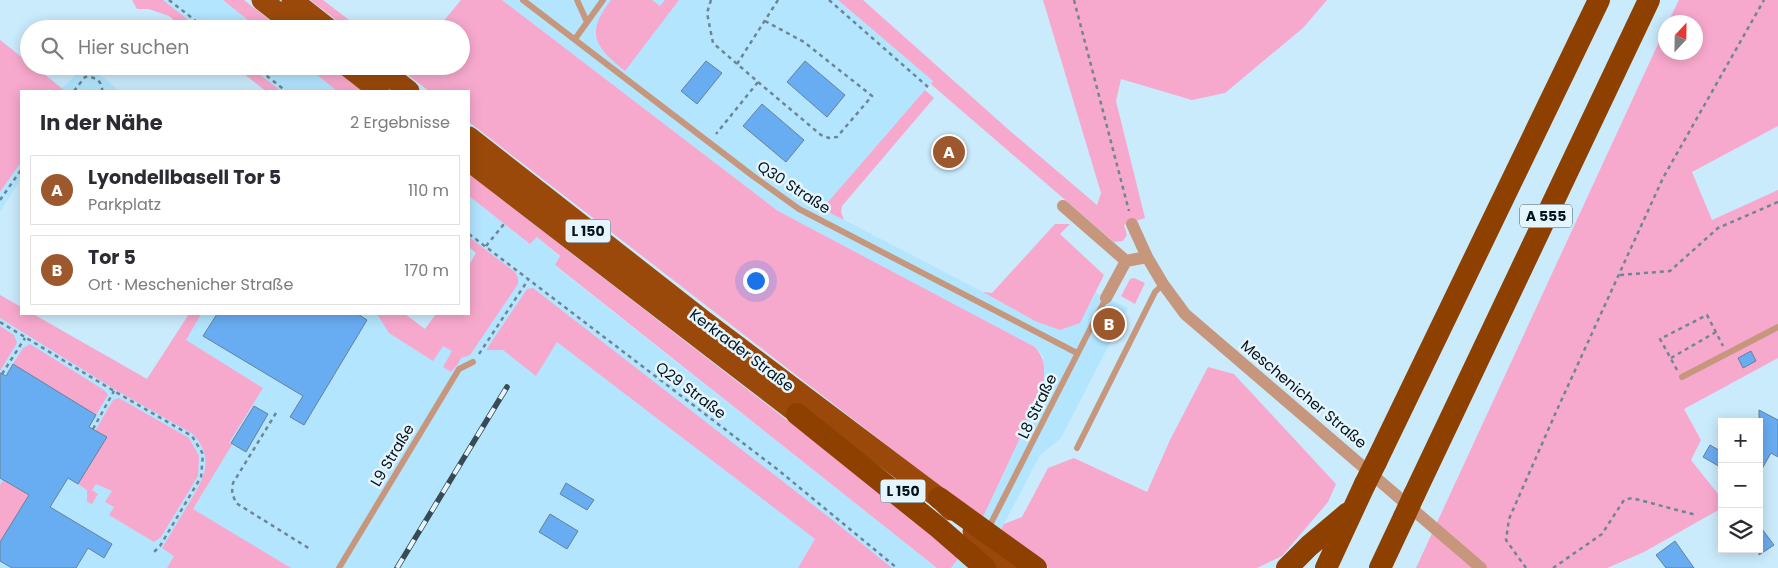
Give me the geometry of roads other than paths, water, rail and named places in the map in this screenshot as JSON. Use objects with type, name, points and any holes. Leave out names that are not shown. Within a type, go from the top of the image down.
[{"type":"highway","points":[[262,0],[288,20]]},
{"type":"highway","points":[[292,0],[318,20]]},
{"type":"highway","name":"A 555","points":[[1326,568],[1599,0]]},
{"type":"highway","name":"A 555","points":[[1380,568],[1649,0]]},
{"type":"highway","points":[[359,75],[378,90]]},
{"type":"highway","points":[[389,75],[408,90]]},
{"type":"highway","name":"Kerkrader Straße","points":[[470,138],[704,321],[939,498],[1010,568]]},
{"type":"highway","name":"Kerkrader Straße","points":[[470,162],[797,414],[1010,568]]},
{"type":"highway","points":[[797,414],[939,528],[985,568]]},
{"type":"highway","points":[[939,498],[1036,568]]},
{"type":"highway","points":[[1287,568],[1309,546],[1353,509]]},
{"type":"street","points":[[1062,206],[1126,261]]},
{"type":"street","name":"Meschenicher Straße","points":[[1132,224],[1162,284],[1186,314],[1482,568]]},
{"type":"street","points":[[1126,261],[1147,257]]},
{"type":"street","points":[[1106,298],[1126,261]]},
{"type":"lane","name":"Q30 Straße","points":[[523,0],[753,176],[800,209],[1077,353]]},
{"type":"lane","points":[[577,0],[587,22]]},
{"type":"lane","points":[[575,39],[603,0]]},
{"type":"lane","points":[[1077,448],[1155,292],[1162,284]]},
{"type":"lane","name":"L8 Straße","points":[[990,524],[1106,298]]},
{"type":"lane","points":[[1682,377],[1778,327]]},
{"type":"lane","name":"L9 Straße","points":[[339,568],[459,369],[473,362]]},
{"type":"railway","points":[[397,568],[507,387]]},
{"type":"place","name":"Lyondellbasell Tor 5","points":[[949,152]]},
{"type":"place","name":"Tor 5","points":[[1109,324]]}]
